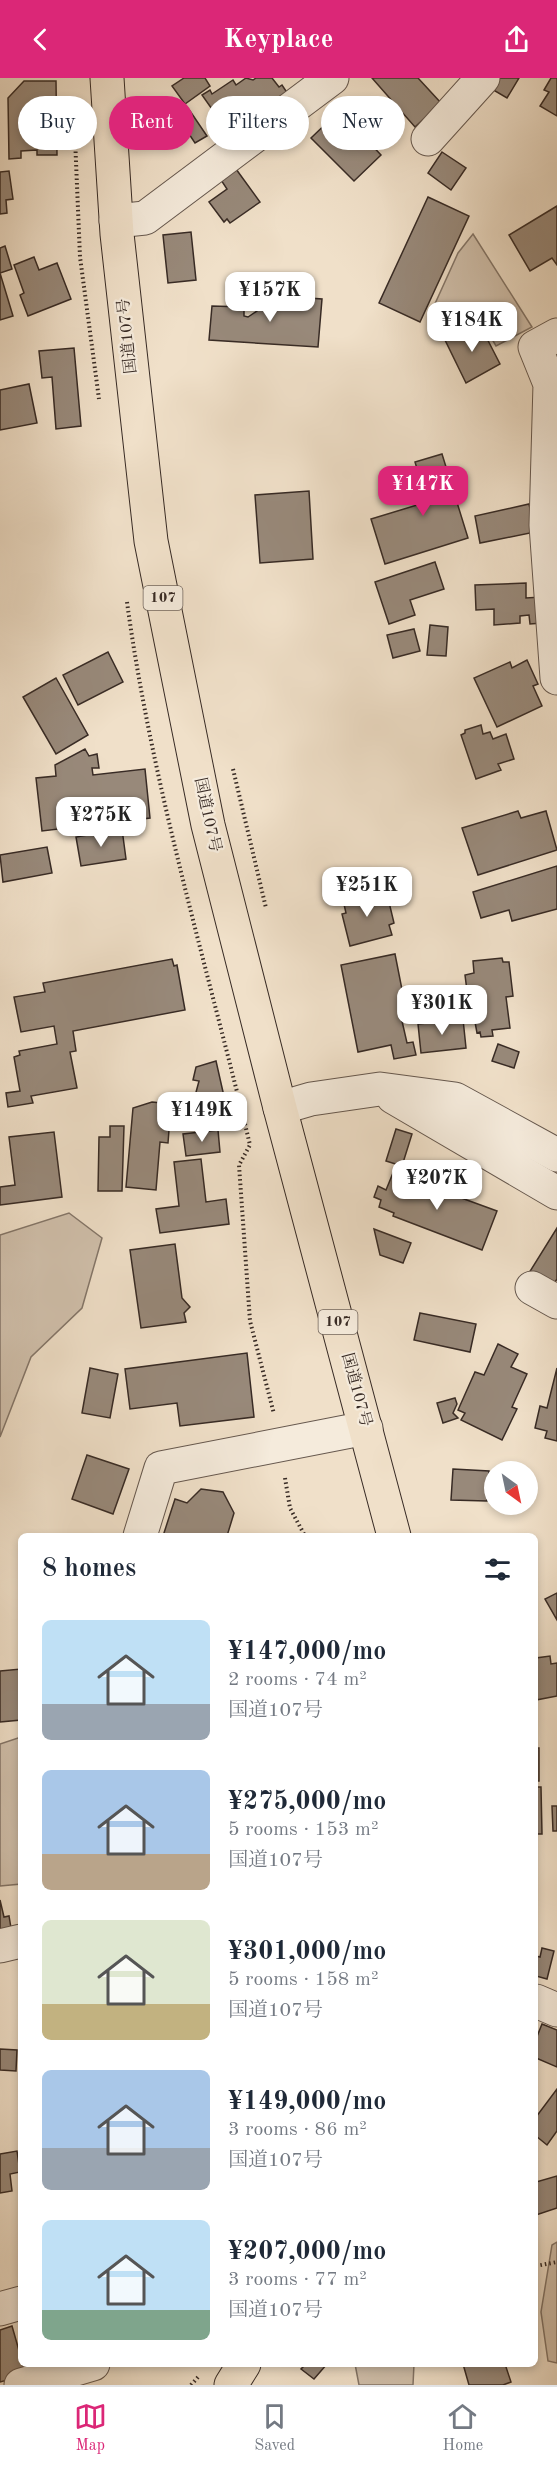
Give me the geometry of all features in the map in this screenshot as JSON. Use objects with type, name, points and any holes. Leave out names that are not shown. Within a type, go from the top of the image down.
[{"type":"highway","name":"国道107号","points":[[107,78],[116,221],[152,541],[208,825],[280,1108],[393,1533]]},
{"type":"highway","points":[[231,2385],[242,2367]]},
{"type":"street","points":[[116,221],[145,218],[332,78]]},
{"type":"street","points":[[428,139],[483,78]]},
{"type":"street","points":[[557,335],[535,347],[550,384],[546,525],[557,678]]},
{"type":"street","points":[[280,1108],[311,1099],[380,1089],[455,1099],[557,1155]]},
{"type":"street","points":[[380,1089],[557,1193]]},
{"type":"street","points":[[141,1533],[161,1468],[366,1428]]},
{"type":"street","points":[[0,1946],[18,1942]]},
{"type":"street","points":[[538,2002],[557,2010]]},
{"type":"street","points":[[0,2309],[18,2303]]},
{"type":"street","points":[[21,2385],[83,2367]]},
{"type":"path","points":[[231,761],[267,912]]},
{"type":"path","points":[[538,2266],[557,2262]]},
{"type":"shaded area","points":[[473,234],[532,327],[496,346],[478,315],[441,336],[429,317],[458,253]]},
{"type":"shaded area","points":[[69,1213],[102,1238],[82,1308],[31,1357],[0,1437],[0,1235]]},
{"type":"shaded area","points":[[18,1738],[18,1884],[0,1886],[0,1744]]},
{"type":"shaded area","points":[[557,2242],[557,2363],[548,2361],[541,2312],[552,2245]]},
{"type":"shaded area","points":[[356,2367],[414,2367],[413,2385],[359,2385]]},
{"type":"building","points":[[184,78],[205,78],[210,86],[194,98],[179,96],[172,86]]},
{"type":"building","points":[[246,78],[253,80],[272,78],[279,87],[282,85],[289,96],[206,96],[206,101],[202,95],[210,90],[212,94],[233,80],[236,85]]},
{"type":"building","points":[[372,78],[418,78],[441,103],[415,127],[405,116],[405,96],[388,96]]},
{"type":"building","points":[[496,78],[519,78],[507,98],[490,88]]},
{"type":"building","points":[[551,78],[557,78],[557,116],[540,106],[549,92],[544,90]]},
{"type":"building","points":[[24,81],[56,81],[56,96],[18,96],[18,150],[37,150],[21,151],[21,158],[9,159],[8,98]]},
{"type":"building","points":[[194,117],[206,135],[194,142]]},
{"type":"building","points":[[321,128],[321,148],[311,138]]},
{"type":"building","points":[[37,150],[57,150],[57,155],[37,155]]},
{"type":"building","points":[[323,150],[376,150],[381,155],[354,181]]},
{"type":"building","points":[[442,152],[466,168],[451,190],[428,173]]},
{"type":"building","points":[[236,169],[260,202],[230,223],[227,219],[224,222],[209,202],[227,189],[221,180]]},
{"type":"building","points":[[9,171],[13,199],[6,200],[7,213],[0,214],[0,172]]},
{"type":"building","points":[[428,197],[469,216],[420,322],[379,303]]},
{"type":"building","points":[[557,206],[557,265],[552,258],[530,271],[509,235]]},
{"type":"building","points":[[191,232],[196,280],[168,283],[163,235]]},
{"type":"building","points":[[5,246],[12,269],[0,273],[0,248]]},
{"type":"building","points":[[34,257],[39,270],[57,263],[71,299],[28,316],[20,295],[24,293],[14,265]]},
{"type":"building","points":[[0,273],[13,316],[0,320]]},
{"type":"building","points":[[282,296],[322,299],[318,347],[209,340],[212,306],[244,307],[244,316],[248,317],[257,311],[258,304],[281,306]]},
{"type":"building","points":[[479,323],[500,364],[466,383],[445,340]]},
{"type":"building","points":[[74,348],[81,426],[56,429],[52,377],[42,378],[39,351]]},
{"type":"building","points":[[29,384],[37,423],[0,430],[0,390]]},
{"type":"building","points":[[442,454],[468,538],[385,564],[371,519],[427,502],[415,462]]},
{"type":"building","points":[[309,491],[313,559],[260,563],[255,495]]},
{"type":"building","points":[[529,504],[535,532],[480,543],[475,516]]},
{"type":"building","points":[[435,562],[444,589],[410,600],[415,615],[389,624],[375,582]]},
{"type":"building","points":[[526,583],[526,598],[541,597],[542,623],[530,624],[529,615],[520,616],[520,623],[494,625],[494,609],[476,610],[475,585]]},
{"type":"building","points":[[430,625],[448,627],[446,656],[427,655]]},
{"type":"building","points":[[414,629],[420,651],[393,658],[387,635]]},
{"type":"building","points":[[108,652],[123,682],[78,705],[63,675]]},
{"type":"building","points":[[527,660],[538,684],[533,686],[542,706],[497,727],[474,678],[510,662],[512,668]]},
{"type":"building","points":[[56,678],[88,735],[56,754],[23,697]]},
{"type":"building","points":[[481,725],[483,734],[490,732],[493,739],[506,734],[514,759],[498,764],[501,770],[476,779],[461,735],[465,733],[465,730]]},
{"type":"building","points":[[85,749],[89,756],[97,754],[99,768],[92,768],[93,775],[145,769],[150,818],[42,831],[36,778],[56,776],[55,765]]},
{"type":"building","points":[[518,811],[521,818],[546,811],[557,850],[478,875],[462,828]]},
{"type":"building","points":[[122,829],[126,859],[81,866],[76,837]]},
{"type":"building","points":[[47,847],[52,873],[3,882],[0,855]]},
{"type":"building","points":[[557,866],[557,909],[512,921],[509,910],[481,918],[473,892]]},
{"type":"building","points":[[380,890],[383,899],[388,898],[394,923],[389,925],[392,935],[350,946],[342,914],[346,913],[343,900]]},
{"type":"building","points":[[395,954],[408,1020],[402,1021],[407,1043],[413,1042],[416,1055],[394,1059],[391,1045],[358,1052],[341,965]]},
{"type":"building","points":[[502,958],[503,962],[509,962],[513,996],[506,997],[510,1028],[492,1030],[493,1036],[481,1037],[480,1032],[477,1033],[475,1022],[471,1022],[465,975],[474,973],[473,961]]},
{"type":"building","points":[[172,959],[174,966],[177,965],[185,1010],[73,1031],[76,1051],[70,1052],[77,1088],[31,1096],[33,1103],[8,1107],[6,1093],[20,1091],[14,1057],[20,1055],[19,1051],[57,1044],[54,1026],[21,1032],[14,997],[45,992],[43,983]]},
{"type":"building","points":[[463,1019],[466,1048],[421,1053],[418,1024]]},
{"type":"building","points":[[498,1044],[519,1052],[514,1068],[492,1061]]},
{"type":"building","points":[[216,1061],[228,1114],[187,1126],[199,1081],[193,1080],[196,1067]]},
{"type":"building","points":[[152,1102],[171,1104],[168,1143],[160,1142],[156,1190],[126,1187],[133,1108]]},
{"type":"building","points":[[110,1126],[124,1126],[122,1191],[98,1191],[99,1137],[110,1137]]},
{"type":"building","points":[[396,1129],[412,1134],[402,1166],[386,1161]]},
{"type":"building","points":[[218,1130],[220,1152],[186,1156],[183,1134]]},
{"type":"building","points":[[54,1132],[62,1197],[0,1205],[0,1187],[15,1185],[9,1137]]},
{"type":"building","points":[[201,1159],[206,1202],[226,1199],[229,1224],[160,1233],[156,1209],[179,1206],[174,1162]]},
{"type":"building","points":[[393,1173],[497,1211],[482,1250],[393,1216],[394,1213],[379,1207],[381,1200],[374,1197],[378,1186],[386,1190]]},
{"type":"building","points":[[557,1228],[557,1279],[552,1287],[529,1273]]},
{"type":"building","points":[[374,1229],[411,1243],[403,1263],[380,1255]]},
{"type":"building","points":[[175,1244],[182,1298],[190,1307],[184,1313],[186,1322],[141,1328],[130,1250]]},
{"type":"building","points":[[420,1313],[476,1324],[470,1352],[414,1340]]},
{"type":"building","points":[[498,1344],[518,1354],[511,1367],[527,1374],[512,1407],[517,1409],[502,1440],[461,1420],[465,1413],[458,1410],[475,1372],[484,1375]]},
{"type":"building","points":[[247,1353],[254,1417],[180,1426],[177,1403],[130,1409],[125,1369]]},
{"type":"building","points":[[90,1368],[118,1374],[110,1418],[82,1413]]},
{"type":"building","points":[[557,1368],[557,1441],[545,1438],[547,1431],[535,1428],[540,1406],[547,1408]]},
{"type":"building","points":[[455,1398],[457,1404],[453,1413],[458,1418],[443,1423],[437,1403]]},
{"type":"building","points":[[87,1455],[129,1469],[113,1514],[72,1499]]},
{"type":"building","points":[[453,1469],[484,1471],[484,1501],[451,1500]]},
{"type":"building","points":[[201,1489],[223,1492],[234,1513],[228,1533],[164,1533],[175,1499],[187,1503]]},
{"type":"building","points":[[557,1593],[557,1620],[545,1599]]},
{"type":"building","points":[[550,1656],[551,1664],[557,1663],[557,1696],[538,1700],[538,1658]]},
{"type":"building","points":[[18,1669],[18,1720],[0,1722],[0,1671]]},
{"type":"building","points":[[538,1748],[539,1748],[538,1781]]},
{"type":"building","points":[[538,1787],[541,1787],[542,1834],[538,1834]]},
{"type":"building","points":[[552,1806],[557,1806],[557,1831],[553,1831]]},
{"type":"building","points":[[0,1900],[4,1917],[9,1916],[11,1928],[0,1937]]},
{"type":"building","points":[[542,1948],[554,1951],[547,1979],[538,1977],[538,1956],[540,1957]]},
{"type":"building","points":[[542,2024],[557,2030],[557,2067],[538,2059],[538,2034]]},
{"type":"building","points":[[0,2049],[17,2050],[16,2071],[0,2070]]},
{"type":"building","points":[[557,2089],[557,2131],[547,2145],[538,2138],[538,2114]]},
{"type":"building","points":[[17,2151],[18,2172],[10,2174],[12,2191],[0,2193],[0,2154]]},
{"type":"building","points":[[557,2176],[557,2208],[538,2214],[538,2181]]},
{"type":"building","points":[[12,2326],[18,2347],[18,2367],[24,2367],[26,2375],[0,2382],[0,2330]]},
{"type":"building","points":[[303,2367],[324,2367],[314,2379],[301,2369]]},
{"type":"building","points":[[464,2367],[506,2367],[511,2382],[503,2385],[469,2385]]}]
